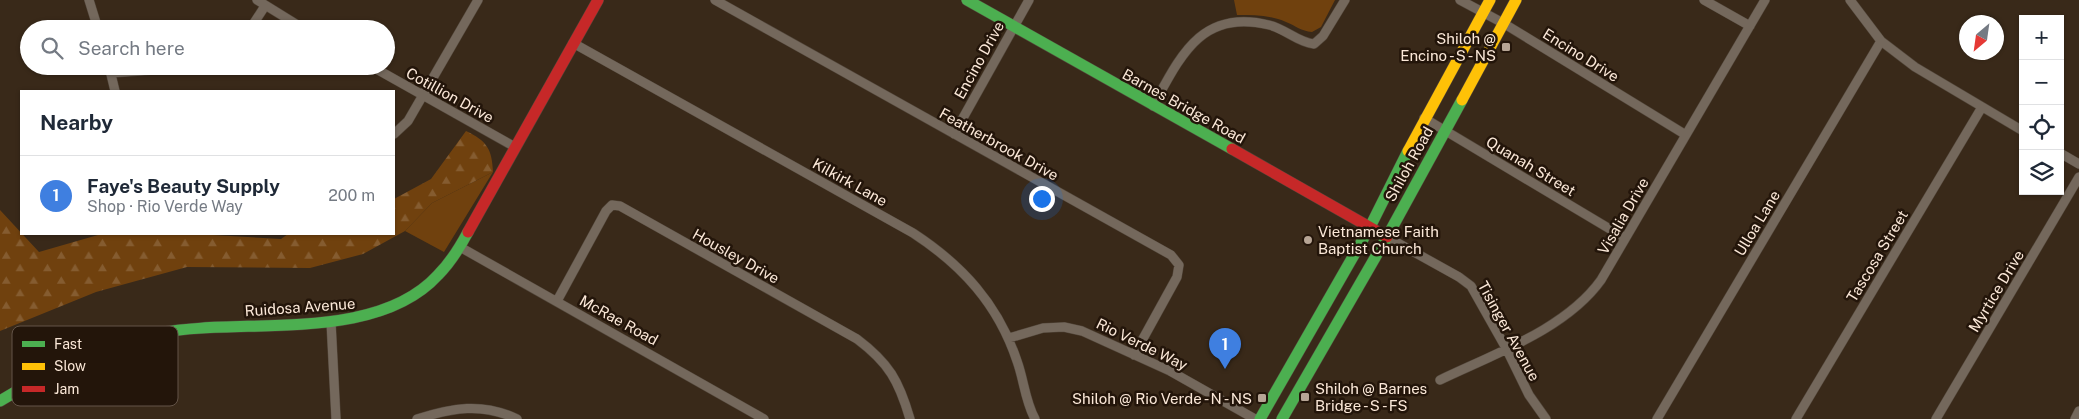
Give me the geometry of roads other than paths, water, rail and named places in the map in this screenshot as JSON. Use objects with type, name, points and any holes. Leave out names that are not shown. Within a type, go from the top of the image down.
[{"type":"street","points":[[89,0],[95,20]]},
{"type":"street","points":[[257,0],[288,20]]},
{"type":"street","points":[[395,133],[408,121],[478,0]]},
{"type":"street","name":"Ruidosa Avenue","points":[[178,331],[331,322],[361,318],[413,295],[436,278],[460,247],[598,0]]},
{"type":"street","name":"Featherbrook Drive","points":[[715,0],[1171,256],[1179,265],[1177,277],[1134,355]]},
{"type":"street","name":"Barnes Bridge Road","points":[[967,0],[1013,28],[1387,237]]},
{"type":"street","name":"Encino Drive","points":[[954,134],[1029,0]]},
{"type":"street","points":[[1153,106],[1182,54],[1201,35],[1218,26],[1254,22],[1278,28],[1303,43],[1314,44],[1323,36],[1345,0]]},
{"type":"street","name":"Encino Drive","points":[[1460,0],[1503,23],[1686,135]]},
{"type":"street","name":"Shiloh Road","points":[[1260,419],[1370,227],[1424,118],[1490,0]]},
{"type":"street","name":"Shiloh Road","points":[[1282,419],[1387,237],[1516,0]]},
{"type":"street","points":[[1704,0],[1750,26]]},
{"type":"street","name":"Visalia Drive","points":[[1440,380],[1546,327],[1576,308],[1589,297],[1765,0]]},
{"type":"street","points":[[1850,0],[1881,40],[1929,76],[2019,129]]},
{"type":"street","points":[[255,20],[264,6]]},
{"type":"street","name":"Ulloa Lane","points":[[1657,419],[1881,40]]},
{"type":"street","name":"Kilkirk Lane","points":[[573,43],[927,242],[956,264],[970,279],[1009,338],[1035,419]]},
{"type":"street","points":[[111,75],[116,90]]},
{"type":"street","name":"Cotillion Drive","points":[[387,75],[516,147]]},
{"type":"street","name":"Tascosa Street","points":[[1796,419],[1982,107]]},
{"type":"street","name":"Quanah Street","points":[[1424,118],[1625,238]]},
{"type":"street","points":[[2064,155],[2079,164]]},
{"type":"street","name":"Myrtice Drive","points":[[1936,419],[2079,177]]},
{"type":"street","name":"Housley Drive","points":[[557,301],[606,211],[612,205],[620,206],[863,344],[890,370],[902,394],[910,419]]},
{"type":"street","name":"Tisinger Avenue","points":[[1387,237],[1471,286],[1506,348],[1529,394],[1546,419]]},
{"type":"street","name":"McRae Road","points":[[460,247],[764,419]]},
{"type":"street","points":[[331,322],[336,419]]},
{"type":"street","name":"Rio Verde Way","points":[[1009,338],[1043,328],[1064,327],[1082,331],[1170,371],[1254,419]]},
{"type":"street","name":"Ruidosa Avenue","points":[[0,401],[12,394]]},
{"type":"street","points":[[417,419],[450,409],[468,407],[486,408],[517,419]]},
{"type":"street","points":[[2074,419],[2079,411]]},
{"type":"place","name":"Shiloh @ Encino - S - NS","points":[[1506,47]]},
{"type":"place","name":"Vietnamese Faith Baptist Church","points":[[1308,240]]},
{"type":"place","name":"Faye's Beauty Supply","points":[[1225,369]]},
{"type":"place","name":"Shiloh @ Barnes Bridge - S - FS","points":[[1305,397]]},
{"type":"place","name":"Shiloh @ Rio Verde - N - NS","points":[[1262,398]]}]
